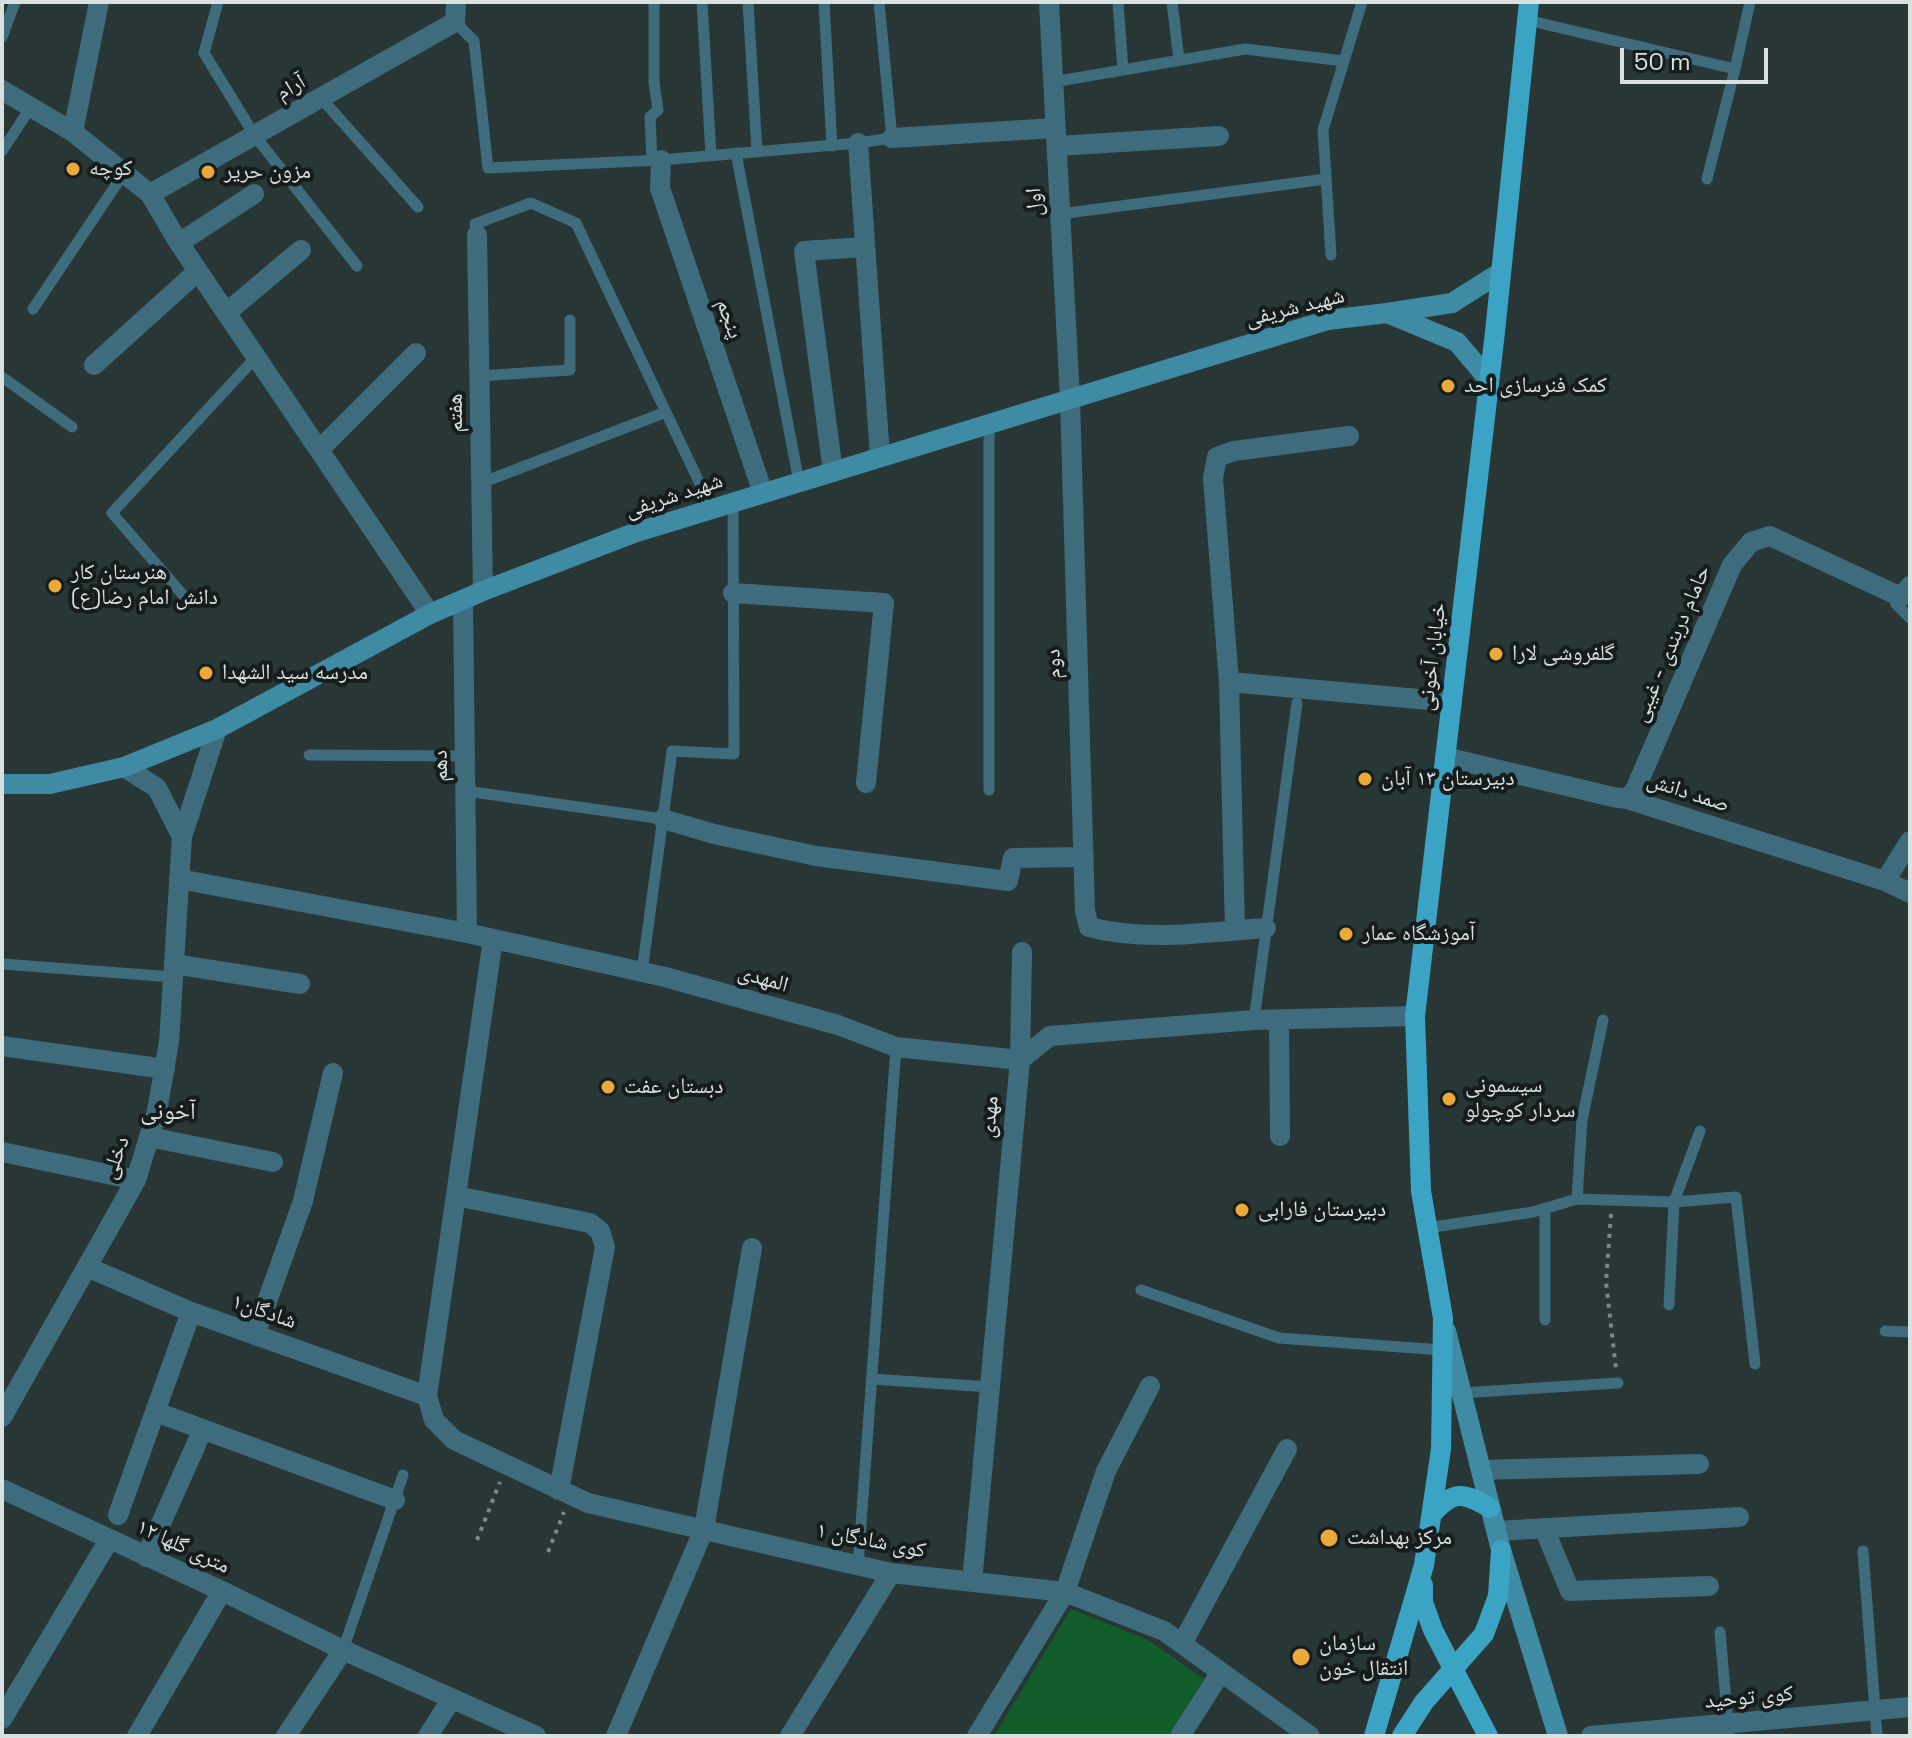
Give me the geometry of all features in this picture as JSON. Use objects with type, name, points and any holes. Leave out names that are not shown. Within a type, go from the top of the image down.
[{"type":"main road","name":"خیابان آخونی","points":[[1424,1565],[1441,1449],[1443,1318],[1421,1191],[1415,1016],[1489,380],[1528,11]]},
{"type":"main road","name":"شهید شریفی","points":[[2,784],[50,784],[124,767],[217,729],[430,614],[634,533],[1328,320],[1452,303],[1501,272]]},
{"type":"main road","points":[[1387,313],[1457,342],[1489,380]]},
{"type":"main road","points":[[1443,1318],[1499,1541],[1558,1736]]},
{"type":"main road","points":[[1432,1514],[1445,1500],[1460,1496],[1475,1499],[1490,1508]]},
{"type":"main road","points":[[1402,1736],[1424,1702],[1484,1634],[1498,1596],[1499,1541]]},
{"type":"main road","points":[[1424,1565],[1423,1602],[1433,1630],[1488,1736]]},
{"type":"main road","points":[[1374,1736],[1424,1565]]},
{"type":"street","points":[[73,132],[99,2]]},
{"type":"street","name":"اول","points":[[1049,2],[1070,399]]},
{"type":"street","name":"آرام","points":[[150,194],[321,98],[455,12]]},
{"type":"street","points":[[2,90],[73,132],[150,194],[179,243],[430,614]]},
{"type":"street","points":[[892,138],[1219,136]]},
{"type":"street","points":[[858,143],[880,457]]},
{"type":"street","name":"پنجم","points":[[657,160],[660,188],[763,493]]},
{"type":"street","points":[[179,243],[254,194]]},
{"type":"street","name":"هفتم","points":[[477,235],[483,591]]},
{"type":"street","points":[[833,472],[804,251],[865,247]]},
{"type":"street","points":[[226,313],[301,250]]},
{"type":"street","points":[[94,365],[198,271]]},
{"type":"street","points":[[319,450],[416,353]]},
{"type":"street","name":"دوم","points":[[1070,399],[1085,911],[1089,927],[1155,935],[1235,930]]},
{"type":"street","points":[[1266,928],[1235,930],[1229,682],[1213,478],[1217,457],[1234,451],[1349,436]]},
{"type":"street","name":"حامام دربندی - غیبی","points":[[1627,799],[1635,790],[1732,565],[1751,542],[1770,536],[1905,592]]},
{"type":"street","points":[[733,593],[884,603],[866,783]]},
{"type":"street","name":"دهم","points":[[463,600],[467,933]]},
{"type":"street","points":[[1229,682],[1452,702]]},
{"type":"street","name":"دخلی","points":[[2,1417],[136,1180],[157,1111],[169,1042],[182,837],[217,729]]},
{"type":"street","name":"صمد دانش","points":[[1445,757],[1627,799],[1885,881],[1910,893]]},
{"type":"street","points":[[124,767],[157,788],[182,837]]},
{"type":"street","points":[[663,819],[714,834],[816,856],[1008,881],[1013,858],[1084,857]]},
{"type":"street","points":[[1885,881],[1910,841]]},
{"type":"street","name":"المهدی","points":[[179,879],[467,933],[642,972],[838,1025],[896,1047],[1020,1060]]},
{"type":"street","points":[[427,1396],[493,939]]},
{"type":"street","name":"مهدی","points":[[972,1582],[1020,1060],[1022,952]]},
{"type":"street","points":[[174,970],[300,984]]},
{"type":"street","points":[[1020,1060],[1050,1036],[1254,1020],[1415,1016]]},
{"type":"street","points":[[1279,1020],[1280,1136]]},
{"type":"street","points":[[2,1046],[165,1069]]},
{"type":"street","points":[[255,1335],[303,1201],[333,1073]]},
{"type":"street","points":[[149,1137],[273,1162]]},
{"type":"street","points":[[2,1152],[136,1180]]},
{"type":"street","points":[[456,1196],[590,1223],[600,1231],[605,1247],[565,1493]]},
{"type":"street","points":[[616,1736],[704,1529],[752,1248]]},
{"type":"street","name":"شادگان۱","points":[[87,1267],[191,1312],[427,1396]]},
{"type":"street","points":[[118,1515],[191,1312]]},
{"type":"street","points":[[977,1736],[1065,1592],[1106,1471],[1150,1386]]},
{"type":"street","name":"کوی شادگان ۱","points":[[427,1396],[434,1420],[454,1440],[588,1503],[891,1573],[1065,1592],[1164,1631],[1310,1736]]},
{"type":"street","points":[[156,1412],[395,1500]]},
{"type":"street","points":[[146,1557],[203,1429]]},
{"type":"street","points":[[1182,1644],[1287,1449]]},
{"type":"street","points":[[1481,1470],[1699,1464]]},
{"type":"street","name":"۱۲ متری گلها","points":[[2,1489],[343,1650],[536,1736]]},
{"type":"street","points":[[1499,1541],[1544,1528],[1739,1517]]},
{"type":"street","points":[[1544,1528],[1570,1591],[1709,1586]]},
{"type":"street","points":[[2,1719],[109,1540]]},
{"type":"street","points":[[790,1736],[891,1573]]},
{"type":"street","points":[[137,1736],[222,1591]]},
{"type":"street","points":[[286,1736],[343,1650]]},
{"type":"street","points":[[1180,1736],[1221,1672]]},
{"type":"street","points":[[428,1736],[452,1698]]},
{"type":"street","name":"کوی توحید","points":[[1591,1736],[1729,1730],[1910,1707]]},
{"type":"lane","points":[[2,37],[15,2]]},
{"type":"lane","points":[[218,2],[204,53],[255,136],[357,266]]},
{"type":"lane","points":[[654,2],[654,83],[658,110],[650,117],[657,160]]},
{"type":"lane","points":[[702,2],[711,155]]},
{"type":"lane","points":[[748,2],[757,152]]},
{"type":"lane","points":[[824,2],[832,146]]},
{"type":"lane","points":[[455,12],[474,41],[488,168],[657,160],[892,138],[879,2]]},
{"type":"lane","points":[[1118,2],[1123,70]]},
{"type":"lane","points":[[1172,2],[1179,60]]},
{"type":"lane","points":[[1331,255],[1323,130],[1362,2]]},
{"type":"lane","points":[[1707,179],[1750,2]]},
{"type":"lane","points":[[1528,11],[1735,69]]},
{"type":"lane","points":[[1053,82],[1245,49],[1344,61]]},
{"type":"lane","points":[[321,98],[418,207]]},
{"type":"lane","points":[[2,151],[31,107]]},
{"type":"lane","points":[[736,153],[799,482]]},
{"type":"lane","points":[[33,309],[124,173]]},
{"type":"lane","points":[[1060,214],[1326,179]]},
{"type":"lane","points":[[477,235],[475,224],[531,203],[576,223],[712,509]]},
{"type":"lane","points":[[479,376],[570,370],[570,320]]},
{"type":"lane","points":[[190,603],[112,513],[256,357]]},
{"type":"lane","points":[[2,377],[72,427]]},
{"type":"lane","points":[[481,483],[666,412]]},
{"type":"lane","points":[[989,424],[989,790]]},
{"type":"lane","points":[[642,972],[672,751],[734,754],[733,502]]},
{"type":"lane","points":[[1905,592],[1896,604],[1910,618]]},
{"type":"lane","points":[[1254,1020],[1297,703]]},
{"type":"lane","points":[[309,755],[465,756]]},
{"type":"lane","points":[[466,791],[663,819]]},
{"type":"lane","points":[[2,964],[174,970]]},
{"type":"lane","points":[[1577,1199],[1582,1120],[1603,1020]]},
{"type":"lane","points":[[858,1565],[896,1047]]},
{"type":"lane","points":[[1669,1305],[1674,1202],[1700,1131]]},
{"type":"lane","points":[[1427,1228],[1545,1208],[1577,1199],[1674,1202],[1736,1197],[1755,1364]]},
{"type":"lane","points":[[1545,1208],[1545,1320]]},
{"type":"lane","points":[[1141,1290],[1279,1338],[1442,1350]]},
{"type":"lane","points":[[1885,1331],[1910,1332]]},
{"type":"lane","points":[[872,1379],[990,1387]]},
{"type":"lane","points":[[1461,1393],[1618,1383]]},
{"type":"lane","points":[[343,1650],[403,1475]]},
{"type":"lane","points":[[1863,1551],[1877,1736]]},
{"type":"lane","points":[[1720,1632],[1729,1730]]},
{"type":"path","points":[[1612,1200],[1606,1282],[1618,1383]]},
{"type":"path","points":[[477,1540],[507,1465]]},
{"type":"path","points":[[548,1552],[565,1493]]},
{"type":"green space","points":[[1071,1609],[1148,1640],[1204,1679],[1168,1736],[994,1736]]},
{"type":"place","name":"کوچه","points":[[73,169]]},
{"type":"place","name":"مزون حریر","points":[[208,172]]},
{"type":"place","name":"کمک فنرسازی احد","points":[[1448,386]]},
{"type":"place","name":"هنرستان کار دانش امام رضا(ع)","points":[[55,586]]},
{"type":"place","name":"گلفروشی لارا","points":[[1496,654]]},
{"type":"place","name":"مدرسه سید الشهدا","points":[[206,673]]},
{"type":"place","name":"دبیرستان ۱۳ آبان","points":[[1365,779]]},
{"type":"place","name":"آموزشگاه عمار","points":[[1346,934]]},
{"type":"place","name":"دبستان عفت","points":[[608,1087]]},
{"type":"place","name":"سیسمونی سردار کوچولو","points":[[1449,1099]]},
{"type":"place","name":"دبیرستان فارابی","points":[[1242,1210]]},
{"type":"place","name":"مرکز بهداشت","points":[[1329,1538]]},
{"type":"place","name":"سازمان انتقال خون","points":[[1301,1657]]},
{"type":"district","name":"آخونی","points":[[168,1112]]}]
